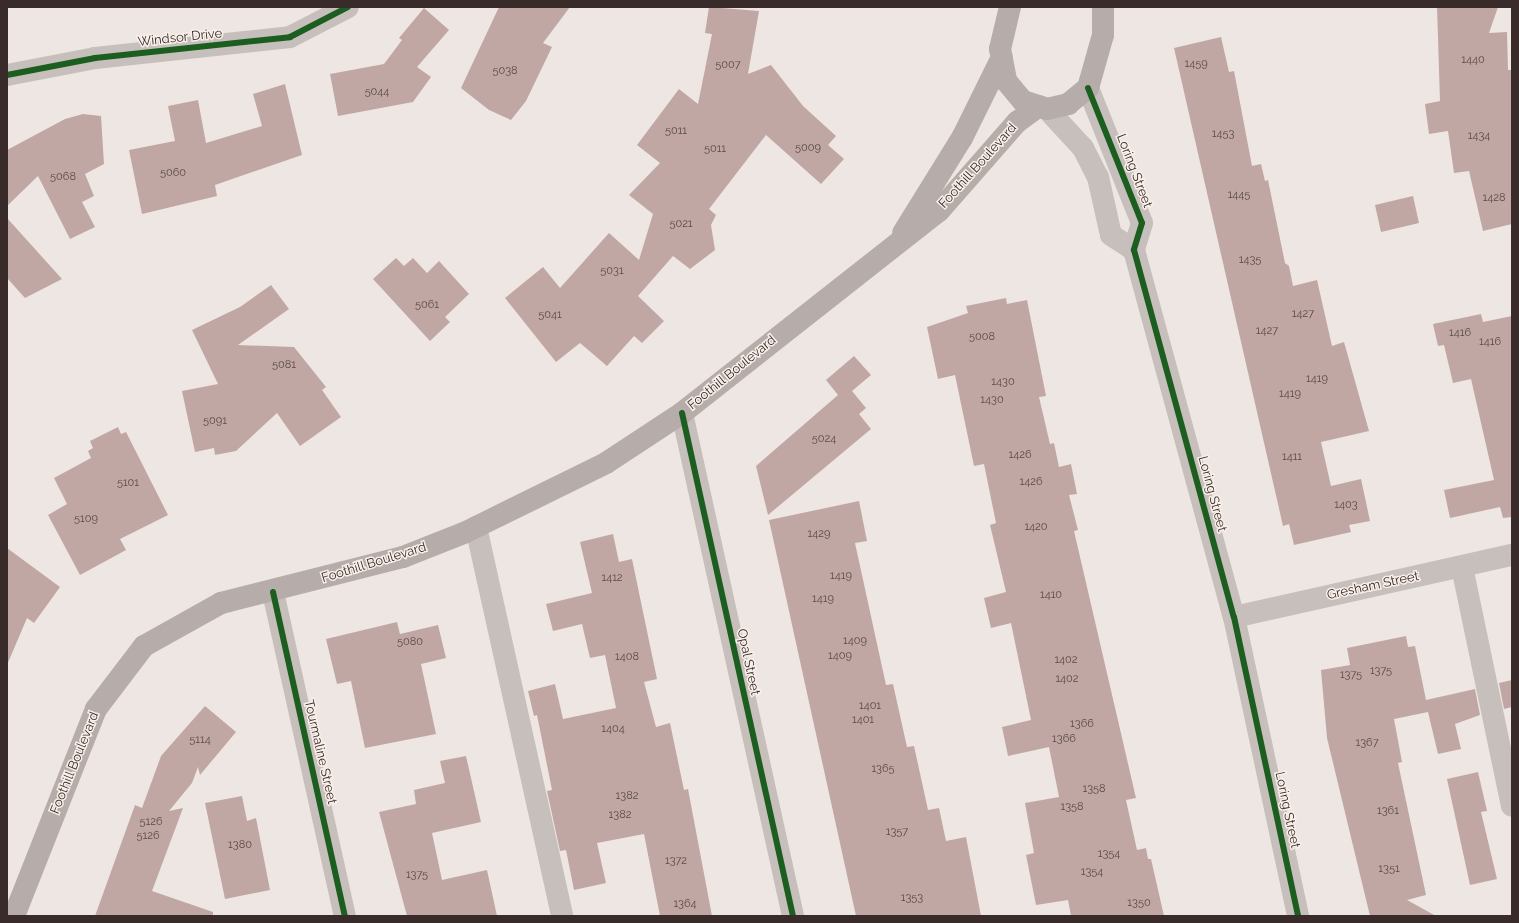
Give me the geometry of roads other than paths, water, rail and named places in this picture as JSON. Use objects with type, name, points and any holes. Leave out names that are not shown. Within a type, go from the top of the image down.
[{"type":"main road","points":[[1010,7],[1002,57],[1006,81],[1023,101],[1043,107],[1068,104],[1088,88],[1101,49],[1104,9]]},
{"type":"main road","name":"Foothill Boulevard","points":[[898,241],[962,138],[1002,57]]},
{"type":"main road","name":"Foothill Boulevard","points":[[14,916],[96,709],[144,646],[221,603],[273,592],[403,557],[476,527],[606,463],[682,414],[898,241],[939,211],[1017,122],[1043,107]]},
{"type":"street","name":"Windsor Drive","points":[[7,75],[95,58],[290,37],[348,7]]},
{"type":"street","name":"Loring Street","points":[[1088,88],[1142,223],[1134,250],[1234,617],[1298,916]]},
{"type":"street","points":[[1043,107],[1083,148],[1098,177],[1111,235],[1134,250]]},
{"type":"street","name":"Opal Street","points":[[682,414],[793,916]]},
{"type":"street","points":[[476,527],[562,916]]},
{"type":"street","name":"Gresham Street","points":[[1234,617],[1512,555]]},
{"type":"street","points":[[1462,567],[1512,806]]},
{"type":"street","name":"Tourmaline Street","points":[[273,592],[345,916]]}]
